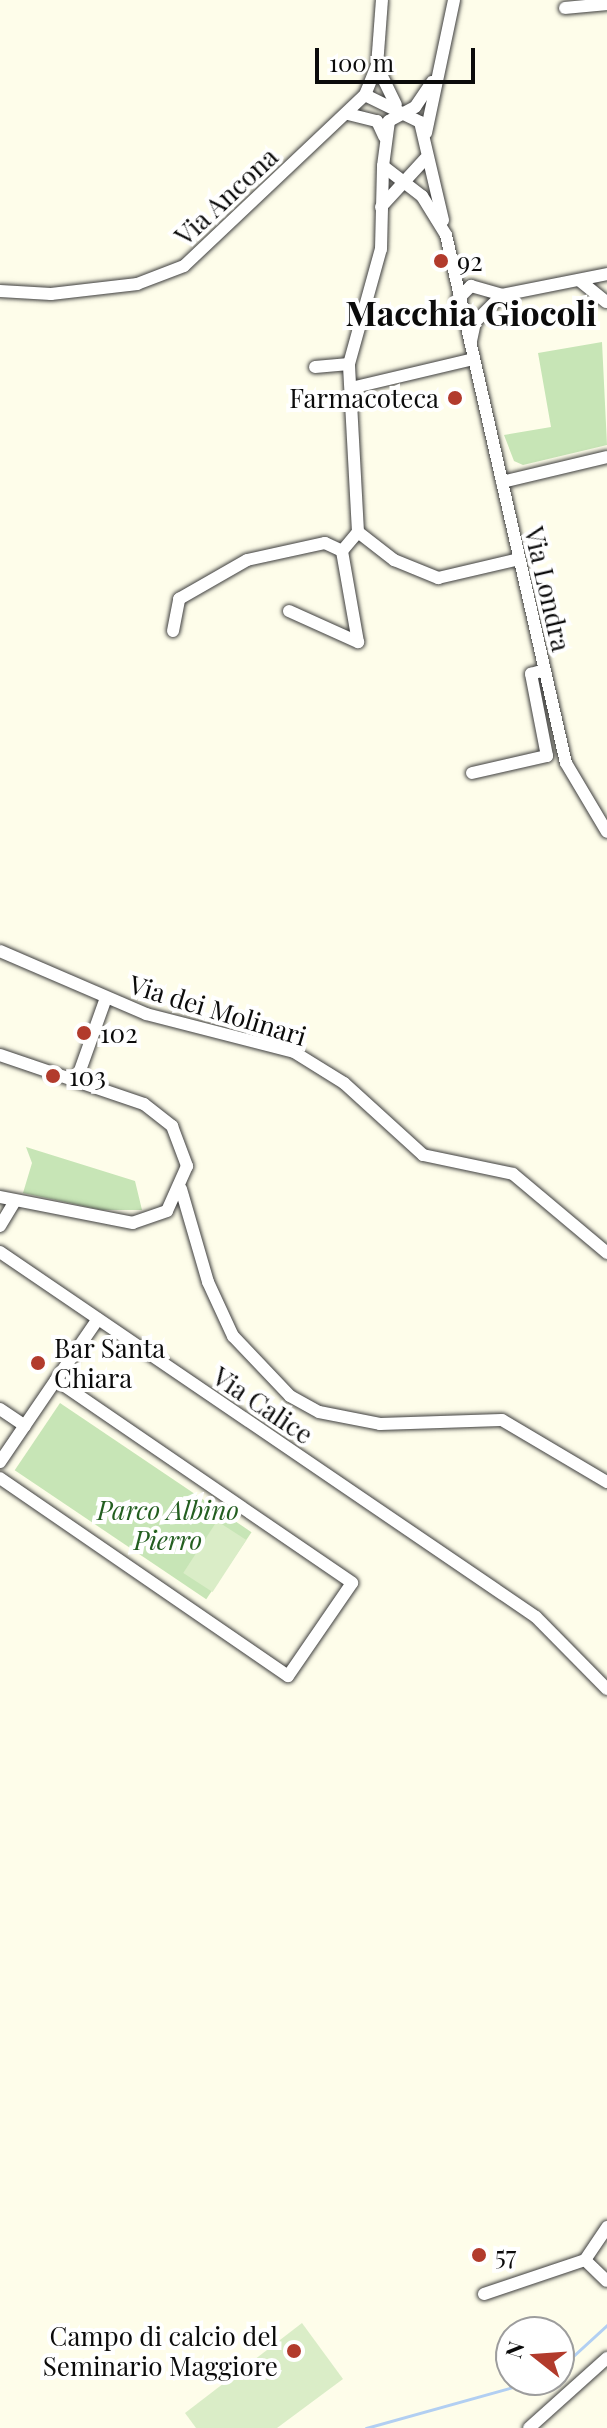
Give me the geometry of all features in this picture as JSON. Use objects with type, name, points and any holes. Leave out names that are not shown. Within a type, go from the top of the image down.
[{"type":"street","name":"Via Ancona","points":[[0,291],[51,294],[173,274],[365,95],[377,66],[382,0]]},
{"type":"street","points":[[451,4],[432,82],[425,159],[446,235],[457,300],[476,289]]},
{"type":"street","points":[[565,8],[607,4]]},
{"type":"street","points":[[377,66],[401,108]]},
{"type":"street","points":[[342,551],[358,532],[349,364],[381,249],[379,210],[384,136],[389,121],[432,82]]},
{"type":"street","points":[[365,95],[401,108],[420,122],[425,140]]},
{"type":"street","points":[[365,95],[384,136]]},
{"type":"street","points":[[348,114],[377,121]]},
{"type":"street","points":[[379,210],[396,184],[407,181],[425,159]]},
{"type":"street","points":[[383,166],[407,181],[446,235]]},
{"type":"street","points":[[450,267],[476,289],[502,295],[607,274]]},
{"type":"street","points":[[579,280],[607,303]]},
{"type":"street","points":[[471,345],[481,313],[476,289]]},
{"type":"street","points":[[481,313],[502,295]]},
{"type":"street","name":"Via Londra","points":[[457,300],[471,345],[566,763],[607,832]]},
{"type":"street","points":[[351,388],[474,359]]},
{"type":"street","points":[[315,367],[349,364]]},
{"type":"street","points":[[502,482],[607,457]]},
{"type":"street","points":[[358,532],[394,560],[438,578],[519,559]]},
{"type":"street","points":[[173,631],[179,599],[247,560],[325,543],[342,551]]},
{"type":"street","points":[[289,611],[358,642],[342,551]]},
{"type":"street","points":[[472,773],[547,756],[531,674],[544,670]]},
{"type":"street","name":"Via dei Molinari","points":[[0,951],[106,998],[294,1052],[344,1083],[423,1155],[513,1174],[607,1253]]},
{"type":"street","points":[[78,1076],[106,998]]},
{"type":"street","points":[[0,1055],[78,1076],[144,1104],[172,1126],[185,1153],[181,1189],[208,1282],[233,1336],[290,1396],[319,1412],[380,1424],[502,1420],[607,1482]]},
{"type":"street","points":[[0,1197],[133,1223],[167,1211],[181,1189]]},
{"type":"street","points":[[0,1226],[15,1201]]},
{"type":"street","name":"Via Calice","points":[[0,1252],[501,1594],[557,1635],[607,1689]]},
{"type":"street","points":[[0,1462],[98,1319]]},
{"type":"street","points":[[0,1478],[288,1676],[352,1583],[56,1380]]},
{"type":"street","points":[[0,1409],[25,1426]]},
{"type":"street","points":[[484,2294],[585,2260],[607,2227]]},
{"type":"street","points":[[585,2260],[607,2281]]},
{"type":"street","points":[[529,2428],[607,2358]]},
{"type":"green space","points":[[602,342],[607,445],[523,465],[514,461],[504,435],[551,427],[538,353]]},
{"type":"green space","points":[[26,1147],[135,1181],[142,1210],[102,1210],[23,1193],[32,1163]]},
{"type":"green space","name":"Parco Albino Pierro","points":[[60,1403],[252,1532],[206,1599],[15,1470]]},
{"type":"green space","points":[[217,1521],[246,1540],[213,1592],[183,1573]]},
{"type":"green space","name":"Campo di calcio del Seminario Maggiore","points":[[302,2323],[343,2379],[277,2428],[196,2428],[185,2413]]},
{"type":"waterway","points":[[575,2354],[607,2325]]},
{"type":"waterway","points":[[366,2428],[495,2392]]},
{"type":"place","name":"92","points":[[441,261]]},
{"type":"place","name":"Farmacoteca","points":[[455,398]]},
{"type":"place","name":"102","points":[[84,1033]]},
{"type":"place","name":"103","points":[[53,1076]]},
{"type":"place","name":"Bar Santa Chiara","points":[[38,1363]]},
{"type":"place","name":"57","points":[[479,2255]]},
{"type":"place","name":"Campo di calcio del Seminario Maggiore","points":[[294,2351]]},
{"type":"district","name":"Macchia Giocoli","points":[[471,313]]}]
